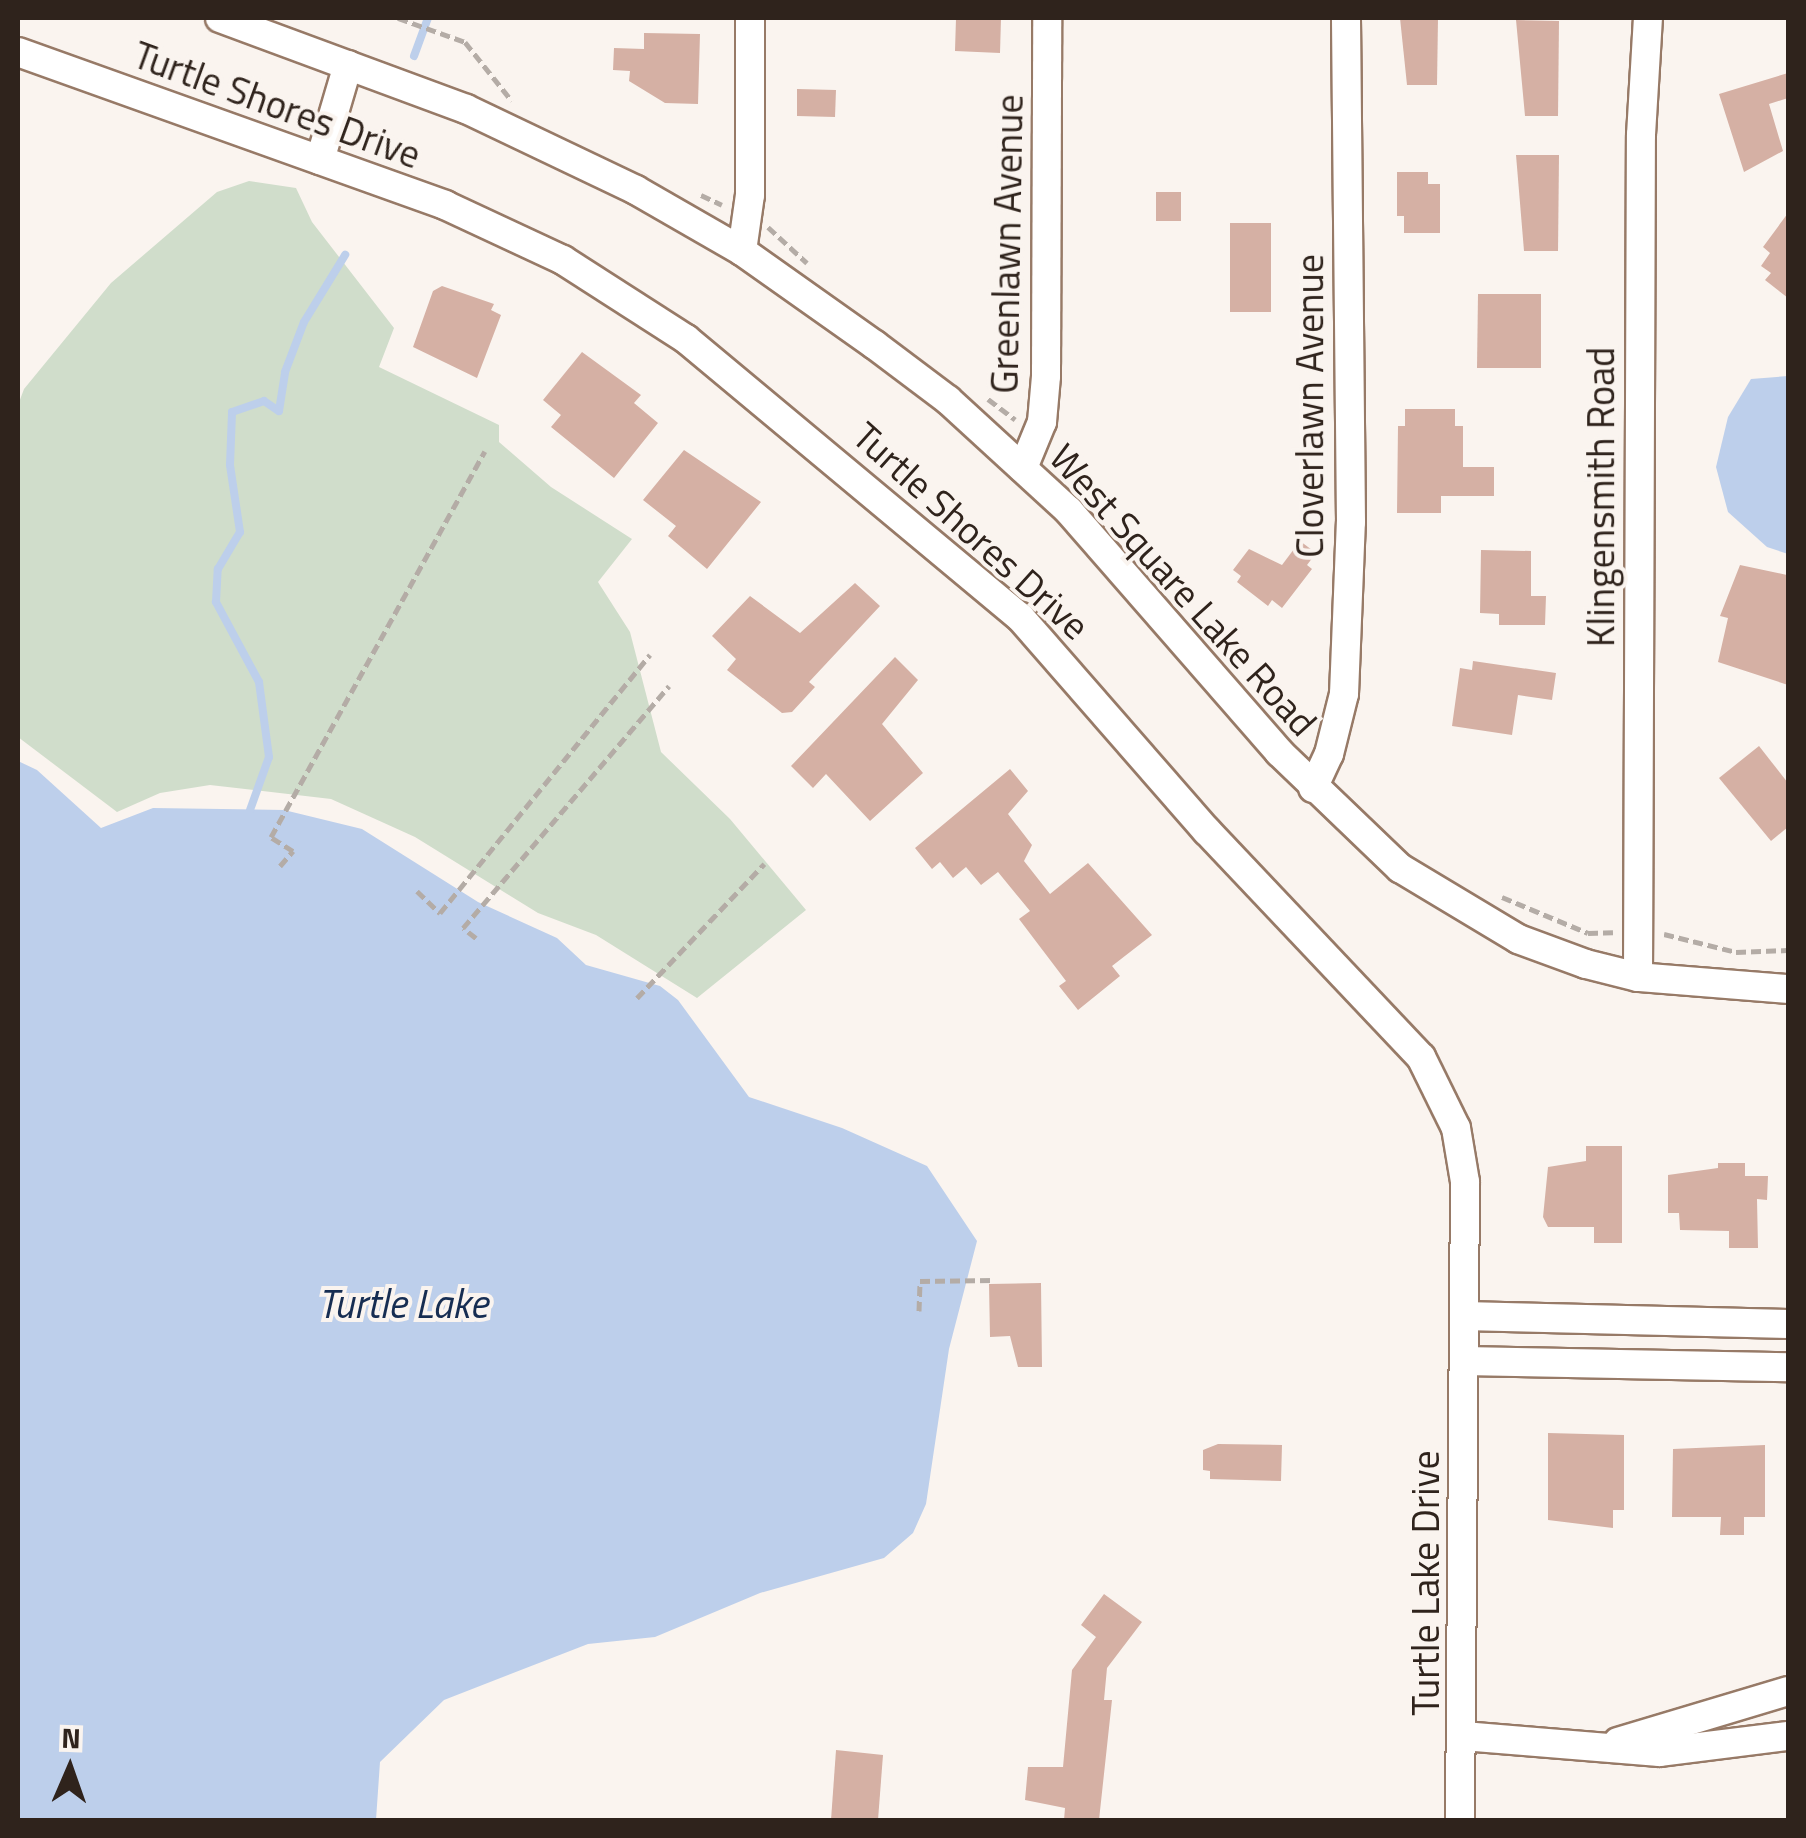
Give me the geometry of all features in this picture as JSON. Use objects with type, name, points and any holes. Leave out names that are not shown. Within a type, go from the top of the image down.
[{"type":"street","name":"West Square Lake Road","points":[[220,18],[552,148],[742,251],[948,400],[1023,468],[1104,548],[1313,788],[1380,855],[1518,939],[1638,977],[1788,989]]},
{"type":"street","points":[[742,251],[750,195],[750,18]]},
{"type":"street","name":"Greenlawn Avenue","points":[[1023,468],[1042,422],[1046,376],[1047,18]]},
{"type":"street","name":"Cloverlawn Avenue","points":[[1313,788],[1330,754],[1344,694],[1350,560],[1346,18]]},
{"type":"street","name":"Klingensmith Road","points":[[1638,977],[1641,135],[1648,18]]},
{"type":"street","name":"Turtle Shores Drive","points":[[18,52],[445,205],[563,260],[626,298],[799,429],[1020,617],[1207,831],[1421,1057],[1447,1104],[1462,1156],[1463,1430]]},
{"type":"street","points":[[320,160],[348,65]]},
{"type":"street","points":[[1464,1316],[1776,1322],[1760,1363]]},
{"type":"street","points":[[1464,1362],[1760,1363],[1788,1367]]},
{"type":"street","name":"Turtle Lake Drive","points":[[1460,1820],[1463,1430]]},
{"type":"street","name":"Turtle Lake Drive","points":[[1602,1746],[1788,1691]]},
{"type":"street","name":"Turtle Lake Drive","points":[[1463,1736],[1659,1752],[1788,1736]]},
{"type":"path","points":[[398,18],[465,42],[517,104]]},
{"type":"path","points":[[697,193],[729,208]]},
{"type":"path","points":[[280,866],[293,851],[271,837],[484,451]]},
{"type":"path","points":[[417,891],[440,912],[650,655]]},
{"type":"path","points":[[476,938],[463,928],[669,686]]},
{"type":"path","points":[[636,998],[764,864]]},
{"type":"path","points":[[1494,893],[1588,933],[1621,932]]},
{"type":"path","points":[[1651,930],[1711,948],[1788,950]]},
{"type":"path","points":[[920,1310],[920,1281],[994,1280]]},
{"type":"green space","points":[[249,181],[296,188],[312,222],[394,328],[379,367],[499,425],[499,442],[551,487],[632,539],[598,582],[630,632],[661,752],[730,819],[806,910],[697,998],[596,935],[538,913],[415,837],[331,799],[210,785],[160,793],[117,812],[18,737],[18,405],[24,389],[111,283],[217,192]]},
{"type":"water","points":[[1788,376],[1788,554],[1767,547],[1728,512],[1716,467],[1728,417],[1751,379]]},
{"type":"water","name":"Turtle Lake","points":[[18,761],[37,770],[101,828],[153,808],[284,810],[362,829],[478,902],[557,938],[586,965],[660,986],[678,1000],[749,1097],[842,1128],[927,1166],[977,1241],[949,1349],[926,1504],[913,1533],[884,1558],[760,1593],[655,1637],[588,1644],[444,1700],[380,1762],[376,1820],[18,1820]]},
{"type":"building","points":[[956,18],[1001,18],[1000,53],[955,51]]},
{"type":"building","points":[[1400,18],[1438,18],[1437,85],[1407,85]]},
{"type":"building","points":[[1516,20],[1559,21],[1558,116],[1525,116]]},
{"type":"building","points":[[644,33],[700,34],[698,104],[665,103],[629,81],[630,71],[613,70],[614,48],[644,49]]},
{"type":"building","points":[[1788,73],[1788,98],[1769,104],[1783,151],[1744,172],[1719,94]]},
{"type":"building","points":[[797,89],[836,90],[835,117],[797,116]]},
{"type":"building","points":[[1516,155],[1559,155],[1558,251],[1524,251]]},
{"type":"building","points":[[1397,172],[1428,172],[1428,184],[1440,184],[1440,233],[1404,233],[1404,216],[1397,216]]},
{"type":"building","points":[[1156,192],[1181,192],[1181,221],[1156,221]]},
{"type":"building","points":[[1788,213],[1788,298],[1765,280],[1771,273],[1761,266],[1770,253],[1763,247]]},
{"type":"building","points":[[1230,223],[1271,223],[1271,312],[1230,312]]},
{"type":"building","points":[[442,286],[494,304],[491,310],[501,315],[477,378],[413,347],[433,291]]},
{"type":"building","points":[[1478,294],[1541,294],[1541,368],[1477,368]]},
{"type":"building","points":[[582,352],[641,395],[634,403],[658,423],[614,478],[551,427],[561,415],[543,400]]},
{"type":"building","points":[[1405,409],[1455,409],[1455,426],[1463,426],[1463,467],[1494,467],[1494,496],[1441,496],[1441,513],[1397,513],[1398,426],[1405,426]]},
{"type":"building","points":[[684,450],[761,502],[707,569],[668,536],[676,526],[643,500]]},
{"type":"building","points":[[1300,541],[1316,553],[1307,565],[1312,569],[1282,608],[1272,600],[1268,606],[1237,582],[1241,576],[1233,570],[1249,549],[1282,565]]},
{"type":"building","points":[[1481,550],[1531,551],[1531,596],[1546,596],[1545,625],[1499,625],[1499,614],[1480,613]]},
{"type":"building","points":[[1740,565],[1787,575],[1788,685],[1718,662],[1728,618],[1720,616]]},
{"type":"building","points":[[855,583],[880,606],[809,682],[815,687],[792,712],[782,713],[727,670],[736,659],[712,636],[750,596],[800,633]]},
{"type":"building","points":[[895,657],[918,680],[882,724],[923,773],[870,821],[826,774],[813,788],[791,766]]},
{"type":"building","points":[[1473,661],[1556,673],[1552,700],[1518,695],[1512,735],[1452,726],[1460,668],[1472,670]]},
{"type":"building","points":[[1759,746],[1788,783],[1788,827],[1771,841],[1719,778]]},
{"type":"building","points":[[1010,769],[1028,791],[1008,814],[1032,845],[1024,861],[1050,894],[1088,863],[1152,935],[1112,966],[1120,976],[1078,1010],[1059,986],[1066,981],[1019,919],[1030,911],[998,872],[981,885],[966,867],[953,878],[940,862],[932,869],[915,848]]},
{"type":"building","points":[[1586,1146],[1622,1146],[1622,1243],[1594,1243],[1594,1227],[1548,1227],[1543,1217],[1548,1167],[1586,1161]]},
{"type":"building","points":[[1718,1163],[1745,1163],[1745,1176],[1768,1176],[1767,1200],[1757,1199],[1758,1248],[1729,1248],[1729,1231],[1680,1230],[1679,1213],[1668,1213],[1668,1175],[1718,1168]]},
{"type":"building","points":[[1041,1283],[1042,1367],[1018,1367],[1010,1336],[990,1337],[989,1284]]},
{"type":"building","points":[[1548,1433],[1624,1435],[1624,1510],[1613,1510],[1613,1528],[1548,1520]]},
{"type":"building","points":[[1218,1444],[1282,1445],[1281,1481],[1210,1479],[1210,1471],[1203,1470],[1203,1450]]},
{"type":"building","points":[[1765,1445],[1765,1517],[1744,1517],[1744,1535],[1720,1535],[1721,1517],[1672,1517],[1673,1449]]},
{"type":"building","points":[[1104,1594],[1142,1622],[1107,1668],[1104,1700],[1112,1700],[1099,1820],[1064,1820],[1065,1808],[1025,1800],[1028,1767],[1063,1767],[1072,1670],[1096,1637],[1081,1625]]},
{"type":"building","points":[[836,1750],[883,1755],[878,1820],[831,1820]]},
{"type":"waterway","points":[[414,56],[428,18]]},
{"type":"waterway","points":[[250,810],[269,757],[259,682],[216,602],[218,569],[240,532],[230,465],[232,412],[264,401],[279,411],[285,372],[304,322],[345,255]]}]
